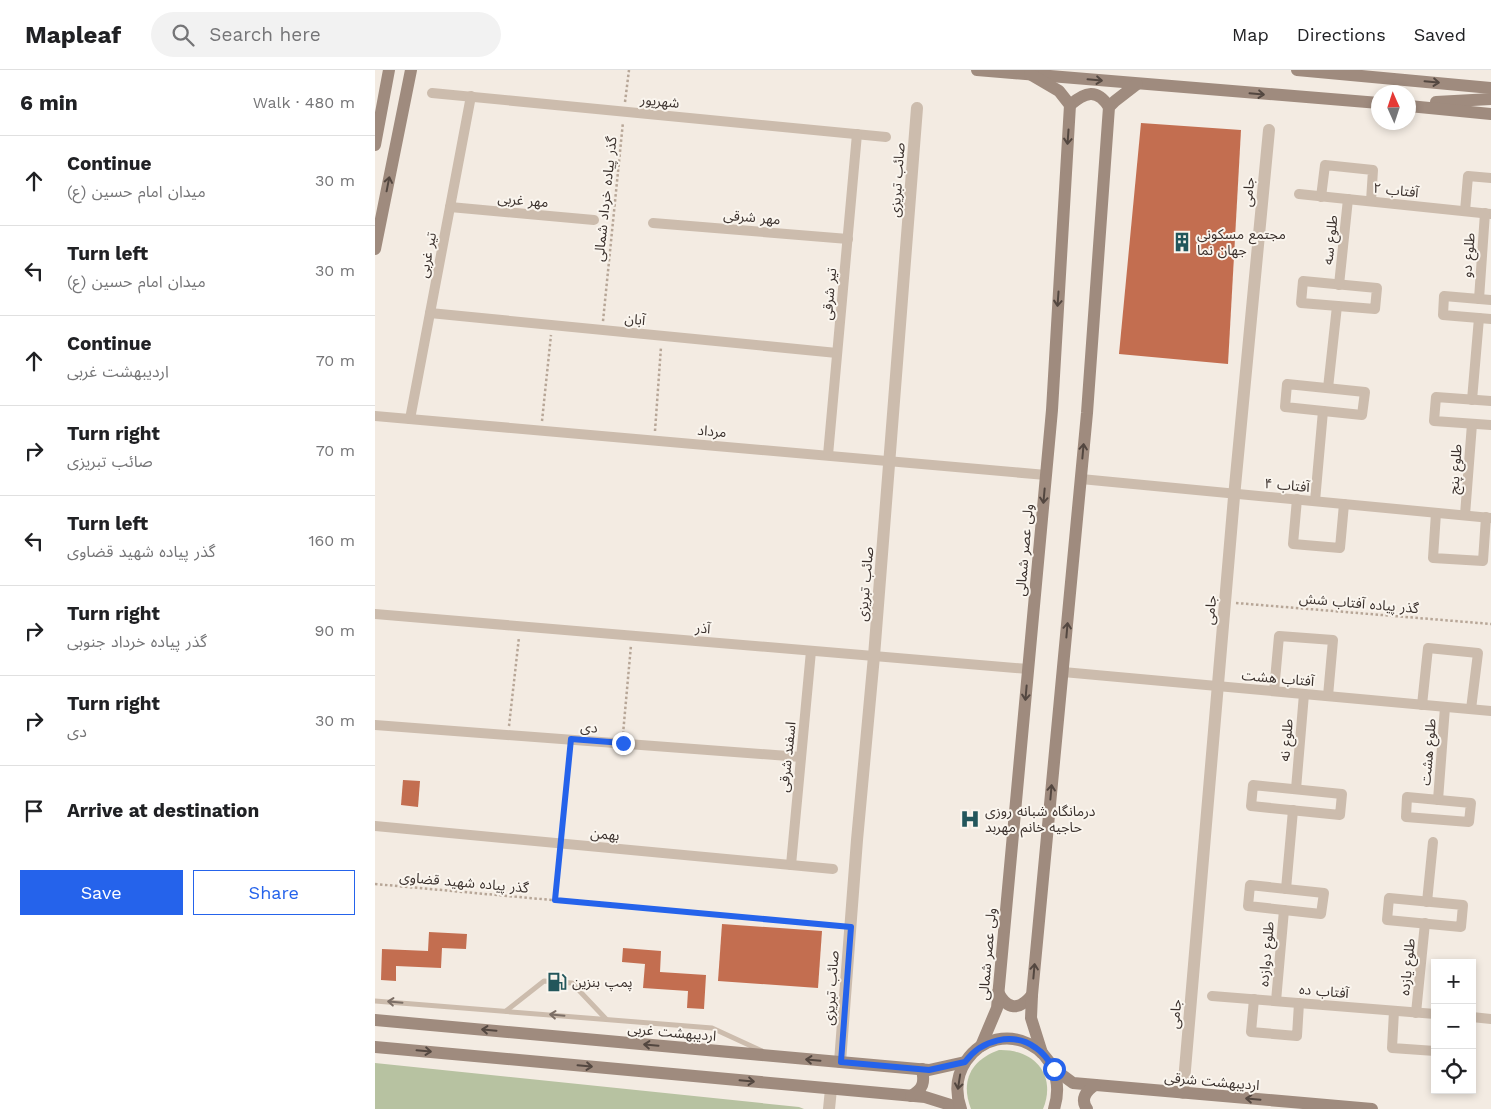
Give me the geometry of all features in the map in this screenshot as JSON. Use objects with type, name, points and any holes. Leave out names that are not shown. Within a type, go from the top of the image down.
[{"type":"main road","points":[[375,145],[389,70]]},
{"type":"main road","points":[[375,249],[411,70]]},
{"type":"main road","points":[[977,70],[1371,103]]},
{"type":"main road","points":[[1297,70],[1491,88]]},
{"type":"main road","points":[[1030,74],[1059,91],[1070,105],[1082,95],[1092,94],[1105,101],[1109,108],[1081,479],[1032,995],[1031,1018],[1042,1053]]},
{"type":"main road","points":[[1109,108],[1137,84]]},
{"type":"main road","points":[[1416,105],[1491,100]]},
{"type":"main road","name":"ولی عصر شمالی","points":[[981,1046],[997,1008],[1052,410],[1070,105]]},
{"type":"main road","points":[[1416,106],[1491,114]]},
{"type":"main road","points":[[998,992],[1003,1002],[1014,1007],[1025,1004],[1032,995]]},
{"type":"main road","name":"اردیبهشت غربی","points":[[375,1020],[922,1070],[965,1062]]},
{"type":"main road","points":[[961,1108],[957,1094],[958,1080],[965,1062],[981,1046],[994,1041],[1008,1039],[1022,1041],[1035,1047],[1054,1069],[1058,1083],[1054,1109]]},
{"type":"main road","points":[[375,1047],[911,1096],[961,1108]]},
{"type":"main road","name":"اردیبهشت شرقی","points":[[1054,1069],[1073,1083],[1372,1109]]},
{"type":"main road","points":[[911,1096],[921,1090],[925,1080],[922,1070]]},
{"type":"main road","points":[[1087,1109],[1084,1097],[1087,1090],[1095,1085]]},
{"type":"street","name":"شهریور","points":[[432,92],[886,137]]},
{"type":"street","name":"تیر غربی","points":[[410,419],[471,96]]},
{"type":"street","name":"صائب تبریزی","points":[[841,1062],[875,656],[917,108]]},
{"type":"street","name":"جامی","points":[[1183,1093],[1225,602],[1269,130]]},
{"type":"street","name":"تیر شرقی","points":[[828,456],[857,134]]},
{"type":"street","points":[[1321,196],[1325,165],[1373,170],[1371,202]]},
{"type":"street","points":[[1465,211],[1468,176],[1491,178]]},
{"type":"street","name":"آفتاب ۲","points":[[1299,194],[1488,213]]},
{"type":"street","name":"طلوع سه","points":[[1339,284],[1348,199]]},
{"type":"street","name":"مهر غربی","points":[[450,207],[594,220]]},
{"type":"street","name":"طلوع دو","points":[[1479,299],[1488,213]]},
{"type":"street","name":"مهر شرقی","points":[[653,223],[848,239]]},
{"type":"street","points":[[1303,281],[1339,284],[1377,288],[1375,309],[1301,303],[1303,281]]},
{"type":"street","points":[[1491,300],[1444,296],[1443,315],[1491,319]]},
{"type":"street","points":[[1328,388],[1337,306]]},
{"type":"street","name":"آبان","points":[[430,313],[837,353]]},
{"type":"street","points":[[1472,400],[1479,318]]},
{"type":"street","points":[[1287,384],[1365,392],[1362,415],[1323,411],[1285,407],[1287,384]]},
{"type":"street","points":[[1491,401],[1436,397],[1434,421],[1491,425]]},
{"type":"street","points":[[1315,501],[1323,411]]},
{"type":"street","name":"مرداد","points":[[375,416],[1046,474]]},
{"type":"street","name":"طلوع پنج","points":[[1465,515],[1471,424]]},
{"type":"street","name":"آفتاب ۴","points":[[1081,479],[1489,518]]},
{"type":"street","points":[[1297,499],[1293,544],[1340,548],[1344,504]]},
{"type":"street","points":[[1437,513],[1433,558],[1483,561],[1489,518]]},
{"type":"street","name":"آذر","points":[[375,614],[1028,669]]},
{"type":"street","points":[[1274,691],[1279,636],[1333,640],[1328,696]]},
{"type":"street","points":[[1422,705],[1428,648],[1478,653],[1471,709]]},
{"type":"street","name":"اسفند شرقی","points":[[791,865],[811,651]]},
{"type":"street","name":"آفتاب هشت","points":[[1063,672],[1491,711]]},
{"type":"street","name":"طلوع نه","points":[[1296,789],[1304,694]]},
{"type":"street","name":"طلوع هشت","points":[[1438,800],[1445,707]]},
{"type":"street","name":"دی","points":[[375,725],[801,757]]},
{"type":"street","points":[[1253,785],[1296,789],[1342,794],[1340,815],[1251,806],[1253,785]]},
{"type":"street","points":[[1407,797],[1438,800],[1471,803],[1469,822],[1406,817],[1407,797]]},
{"type":"street","points":[[1286,889],[1293,810]]},
{"type":"street","name":"بهمن","points":[[375,826],[833,869]]},
{"type":"street","points":[[1427,902],[1433,842]]},
{"type":"street","points":[[1250,885],[1286,889],[1324,893],[1321,914],[1248,906],[1250,885]]},
{"type":"street","points":[[1389,898],[1427,902],[1463,905],[1461,927],[1387,920],[1389,898]]},
{"type":"street","name":"طلوع دوازده","points":[[1276,1001],[1284,910]]},
{"type":"street","name":"طلوع یازده","points":[[1415,1013],[1425,923]]},
{"type":"street","name":"آفتاب ده","points":[[1212,996],[1431,1014]]},
{"type":"street","points":[[1254,999],[1251,1032],[1297,1036],[1299,1003]]},
{"type":"street","points":[[1394,1011],[1392,1048],[1431,1050]]},
{"type":"street","points":[[1476,1018],[1491,1019]]},
{"type":"street","points":[[829,1109],[831,1089]]},
{"type":"lane","points":[[506,1011],[544,981],[572,984],[607,1020]]},
{"type":"lane","points":[[375,1001],[712,1028],[774,1056]]},
{"type":"path","name":"گذر پیاده خرداد شمالی","points":[[602,330],[629,70]]},
{"type":"path","points":[[541,430],[552,325]]},
{"type":"path","points":[[655,440],[662,336]]},
{"type":"path","name":"گذر پیاده آفتاب شش","points":[[1225,602],[1491,624]]},
{"type":"path","points":[[508,735],[520,626]]},
{"type":"path","points":[[623,743],[632,636]]},
{"type":"path","points":[[555,900],[571,739]]},
{"type":"path","name":"گذر پیاده شهید قضاوی","points":[[375,884],[851,927]]},
{"type":"green space","points":[[999,1050],[1023,1054],[1039,1066],[1047,1085],[1047,1097],[1043,1109],[971,1109],[967,1089],[970,1073],[981,1060]]},
{"type":"green space","points":[[375,1063],[799,1107],[804,1109],[375,1109]]},
{"type":"building","name":"مجتمع مسکونی جهان نما","points":[[1141,123],[1241,130],[1228,364],[1119,354]]},
{"type":"building","points":[[403,780],[420,781],[418,807],[401,805]]},
{"type":"building","points":[[722,924],[822,931],[818,988],[718,981]]},
{"type":"building","points":[[429,932],[467,934],[466,949],[442,948],[441,968],[396,966],[396,981],[381,980],[382,949],[428,951]]},
{"type":"building","points":[[623,948],[661,951],[660,972],[706,975],[704,1009],[687,1008],[688,991],[643,988],[645,964],[622,962]]},
{"type":"place","name":"مجتمع مسکونی جهان نما","points":[[1182,242]]},
{"type":"place","name":"درمانگاه شبانه‌ روزی حاجیه‌ خانم مهربد","points":[[970,819]]},
{"type":"place","name":"پمپ بنزین","points":[[557,982]]},
{"type":"route","points":[[623,743],[571,739],[555,900],[851,927],[841,1062],[929,1070],[965,1062],[981,1046],[994,1041],[1008,1039],[1022,1041],[1035,1047],[1046,1056],[1054,1069]]}]
